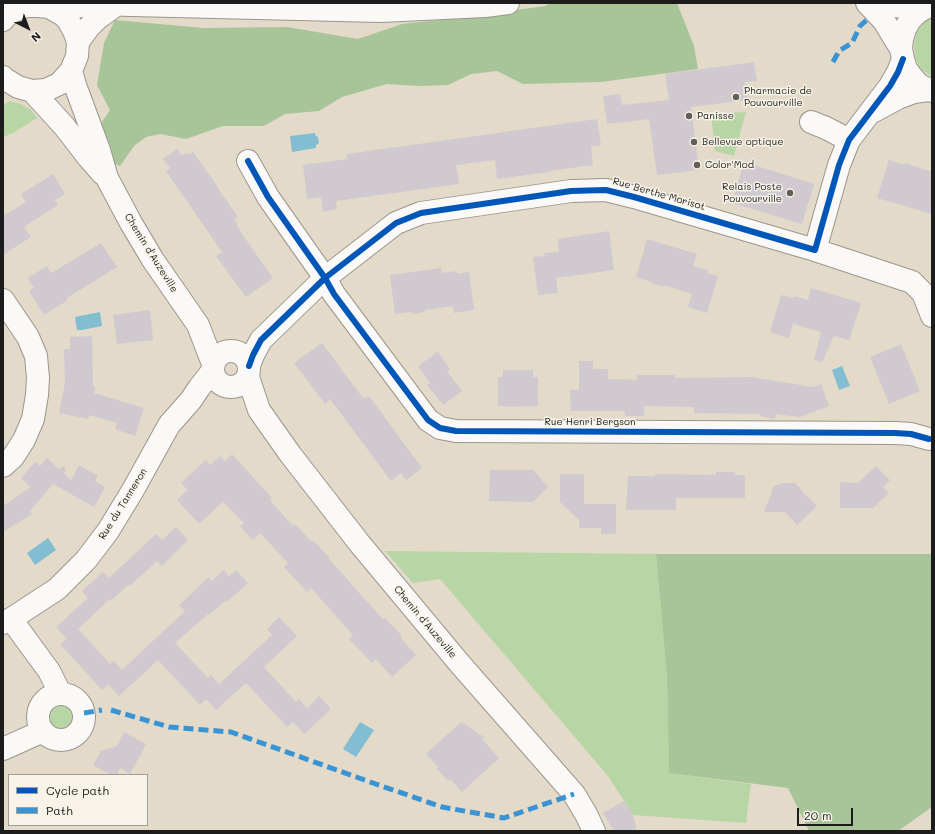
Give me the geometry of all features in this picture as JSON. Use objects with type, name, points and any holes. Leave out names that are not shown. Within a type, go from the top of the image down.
[{"type":"street","points":[[54,10],[90,4],[116,6],[381,11],[508,3]]},
{"type":"street","points":[[867,3],[884,21],[902,54],[906,69],[919,85],[930,91]]},
{"type":"street","points":[[879,3],[894,6],[929,6]]},
{"type":"street","points":[[4,18],[16,10],[26,6],[48,8],[63,15],[68,20],[78,42],[77,56],[71,71],[59,84],[46,90],[14,87]]},
{"type":"street","points":[[78,42],[98,18],[116,6]]},
{"type":"street","points":[[929,6],[917,13],[910,20],[904,34],[898,72],[890,86],[849,140],[839,164],[815,250],[912,282],[923,293],[932,316]]},
{"type":"street","name":"Chemin d'Auzeville","points":[[71,71],[99,150],[107,178],[153,260],[290,454],[360,544],[460,664],[574,794],[594,831]]},
{"type":"street","name":"Chemin d'Auzeville","points":[[14,87],[64,126],[88,157],[107,178]]},
{"type":"street","points":[[866,116],[898,98],[914,92],[930,91]]},
{"type":"street","points":[[811,122],[849,140]]},
{"type":"street","name":"Rue Henri Bergson","points":[[248,161],[268,197],[325,278],[334,294],[428,420],[440,428],[456,431],[895,433],[911,434],[931,440]]},
{"type":"street","name":"Rue Berthe Morisot","points":[[231,369],[253,355],[261,340],[325,278],[396,223],[421,213],[578,191],[606,190],[634,196],[815,250]]},
{"type":"street","points":[[3,300],[28,337],[36,356],[38,378],[33,419],[24,440],[13,457],[3,466]]},
{"type":"street","name":"Rue du Tanneron","points":[[7,621],[57,589],[86,560],[108,531],[133,490],[169,425],[198,388],[231,369]]},
{"type":"street","points":[[7,621],[49,671],[60,693]]},
{"type":"street","points":[[60,693],[75,698],[81,705],[84,713],[84,719],[82,727],[77,734],[66,739],[58,740],[45,734],[39,725],[38,718],[39,708],[44,701],[55,694],[60,693]]},
{"type":"street","points":[[3,749],[43,731]]},
{"type":"green space","points":[[551,3],[677,3],[694,46],[698,69],[601,82],[523,84],[497,71],[471,74],[448,85],[420,86],[387,84],[342,97],[319,111],[285,114],[264,126],[223,126],[186,139],[160,134],[146,137],[134,146],[120,166],[109,161],[98,128],[110,110],[97,85],[104,43],[115,20],[204,28],[287,27],[358,39],[402,24],[545,6]]},
{"type":"green space","points":[[932,18],[932,77],[921,69],[915,57],[914,44],[917,32],[925,21]]},
{"type":"green space","points":[[10,101],[21,104],[31,110],[37,118],[13,133],[3,137],[3,105]]},
{"type":"green space","points":[[746,112],[734,156],[715,151],[711,114]]},
{"type":"green space","points":[[385,551],[656,554],[667,677],[669,773],[751,784],[746,823],[633,815],[608,776],[440,579],[413,583]]},
{"type":"green space","points":[[656,554],[932,554],[932,807],[898,831],[809,831],[788,788],[669,773],[667,677]]},
{"type":"green space","points":[[61,701],[72,705],[76,716],[72,727],[61,731],[50,727],[46,716],[50,705]]},
{"type":"water","points":[[315,133],[318,137],[319,143],[316,145],[316,148],[292,152],[290,136]]},
{"type":"water","points":[[100,312],[102,326],[77,330],[75,317]]},
{"type":"water","points":[[842,366],[850,386],[839,390],[832,370]]},
{"type":"water","points":[[48,538],[56,550],[35,565],[27,553]]},
{"type":"water","points":[[360,722],[374,730],[356,757],[343,749]]},
{"type":"building","points":[[754,62],[757,81],[745,82],[748,100],[691,107],[699,170],[657,175],[649,119],[607,124],[603,96],[620,94],[622,105],[669,100],[665,74]]},
{"type":"building","points":[[597,119],[601,145],[591,146],[593,165],[497,179],[495,160],[456,165],[459,184],[336,201],[337,209],[323,212],[321,197],[307,199],[303,165],[347,159],[347,154]]},
{"type":"building","points":[[177,149],[182,156],[193,152],[238,217],[234,219],[242,234],[273,278],[246,297],[216,256],[222,252],[166,171],[170,168],[163,159]]},
{"type":"building","points":[[889,160],[905,165],[905,163],[932,172],[932,214],[877,198]]},
{"type":"building","points":[[744,162],[814,184],[802,224],[732,203]]},
{"type":"building","points":[[53,174],[65,194],[55,200],[58,205],[24,227],[31,237],[3,255],[3,216],[26,202],[21,194]]},
{"type":"building","points":[[609,231],[614,270],[556,278],[558,293],[538,295],[533,257],[545,256],[544,253],[559,252],[558,239]]},
{"type":"building","points":[[647,239],[697,254],[693,266],[708,270],[707,273],[718,276],[707,313],[688,307],[692,294],[665,285],[664,287],[636,277]]},
{"type":"building","points":[[101,243],[117,267],[67,298],[68,300],[44,315],[29,291],[34,288],[28,278],[47,266],[51,273]]},
{"type":"building","points":[[441,268],[442,273],[457,271],[457,274],[469,272],[474,310],[454,313],[453,306],[425,310],[425,312],[412,314],[412,312],[395,314],[390,275]]},
{"type":"building","points":[[811,288],[861,303],[849,340],[834,336],[822,362],[814,360],[821,332],[793,324],[789,338],[770,332],[781,295],[793,298],[794,296],[808,300]]},
{"type":"building","points":[[150,310],[153,340],[117,344],[113,315]]},
{"type":"building","points":[[92,336],[93,386],[95,387],[94,393],[144,408],[135,436],[115,429],[117,423],[89,415],[88,419],[59,413],[65,383],[64,349],[70,349],[70,337]]},
{"type":"building","points":[[322,343],[362,397],[365,399],[369,396],[422,468],[406,480],[401,473],[391,481],[330,399],[325,404],[294,363]]},
{"type":"building","points":[[901,344],[920,391],[889,404],[870,357]]},
{"type":"building","points":[[438,352],[450,369],[447,371],[462,391],[443,405],[427,385],[430,383],[418,366]]},
{"type":"building","points":[[579,361],[593,361],[593,369],[608,369],[608,379],[637,380],[637,375],[675,375],[675,378],[751,377],[813,387],[821,384],[829,406],[800,417],[776,414],[775,419],[760,416],[761,414],[694,413],[694,407],[644,406],[644,416],[625,416],[625,411],[571,411],[570,390],[579,390]]},
{"type":"building","points":[[503,370],[533,370],[533,377],[538,377],[538,406],[498,406],[498,377],[503,377]]},
{"type":"building","points":[[232,454],[272,498],[270,500],[293,526],[295,524],[311,541],[313,540],[383,619],[385,618],[402,636],[400,637],[416,655],[392,677],[376,659],[372,663],[349,639],[353,635],[311,588],[307,592],[284,567],[288,563],[260,533],[253,540],[240,526],[244,523],[223,502],[199,524],[177,500],[188,490],[181,483],[206,460],[210,465],[220,456],[225,461]]},
{"type":"building","points":[[47,458],[59,469],[63,466],[66,470],[64,473],[71,480],[79,465],[98,476],[95,481],[105,487],[94,507],[53,484],[30,511],[32,514],[3,532],[3,506],[31,487],[21,478],[35,462],[40,466]]},
{"type":"building","points":[[876,466],[890,480],[883,487],[889,493],[873,508],[840,508],[840,482],[858,483]]},
{"type":"building","points":[[490,470],[533,470],[548,487],[533,502],[489,501]]},
{"type":"building","points":[[716,472],[735,472],[735,475],[745,475],[745,498],[676,498],[676,510],[626,510],[628,476],[655,476],[655,474],[716,475]]},
{"type":"building","points":[[560,474],[584,474],[584,504],[616,504],[616,534],[601,534],[601,528],[579,528],[579,520],[560,502]]},
{"type":"building","points":[[783,483],[795,483],[817,506],[797,525],[785,512],[764,512],[774,486]]},
{"type":"building","points":[[176,527],[188,540],[162,566],[157,561],[130,586],[129,584],[112,600],[110,599],[78,629],[110,664],[114,661],[122,670],[185,611],[179,605],[209,577],[212,581],[224,570],[229,576],[236,570],[248,583],[227,602],[226,600],[209,615],[208,614],[175,643],[208,678],[211,675],[219,684],[272,635],[267,629],[279,617],[297,636],[264,667],[296,702],[299,699],[307,708],[319,696],[331,709],[304,734],[293,722],[287,727],[246,683],[216,710],[206,699],[200,705],[158,660],[119,696],[108,684],[102,690],[60,644],[67,639],[56,627],[88,598],[82,591],[103,572],[109,578],[156,534],[162,540]]},
{"type":"building","points":[[461,722],[484,737],[482,739],[499,758],[462,792],[450,779],[448,781],[426,754]]},
{"type":"building","points":[[124,732],[146,744],[130,774],[120,768],[117,774],[109,774],[93,765],[101,751],[117,746]]},
{"type":"building","points":[[624,801],[633,815],[637,831],[614,831],[603,813]]},
{"type":"marked path","points":[[833,62],[839,51],[852,43],[860,26],[869,18]]},
{"type":"marked path","points":[[84,713],[102,710]]},
{"type":"marked path","points":[[111,710],[169,727],[231,732],[442,807],[504,818],[574,794]]},
{"type":"cycle path","points":[[249,366],[261,340],[325,278],[396,223],[421,213],[571,191],[606,190],[815,250],[839,165],[849,140],[890,86],[903,59]]},
{"type":"cycle path","points":[[248,161],[268,197],[325,278],[334,294],[428,420],[440,428],[456,431],[895,433],[911,434],[929,439]]},
{"type":"place","name":"Pharmacie de Pouvourville","points":[[736,97]]},
{"type":"place","name":"Panisse","points":[[689,116]]},
{"type":"place","name":"Bellevue optique","points":[[694,142]]},
{"type":"place","name":"Color'Mod","points":[[697,165]]},
{"type":"place","name":"Relais Poste Pouvourville","points":[[790,193]]}]
